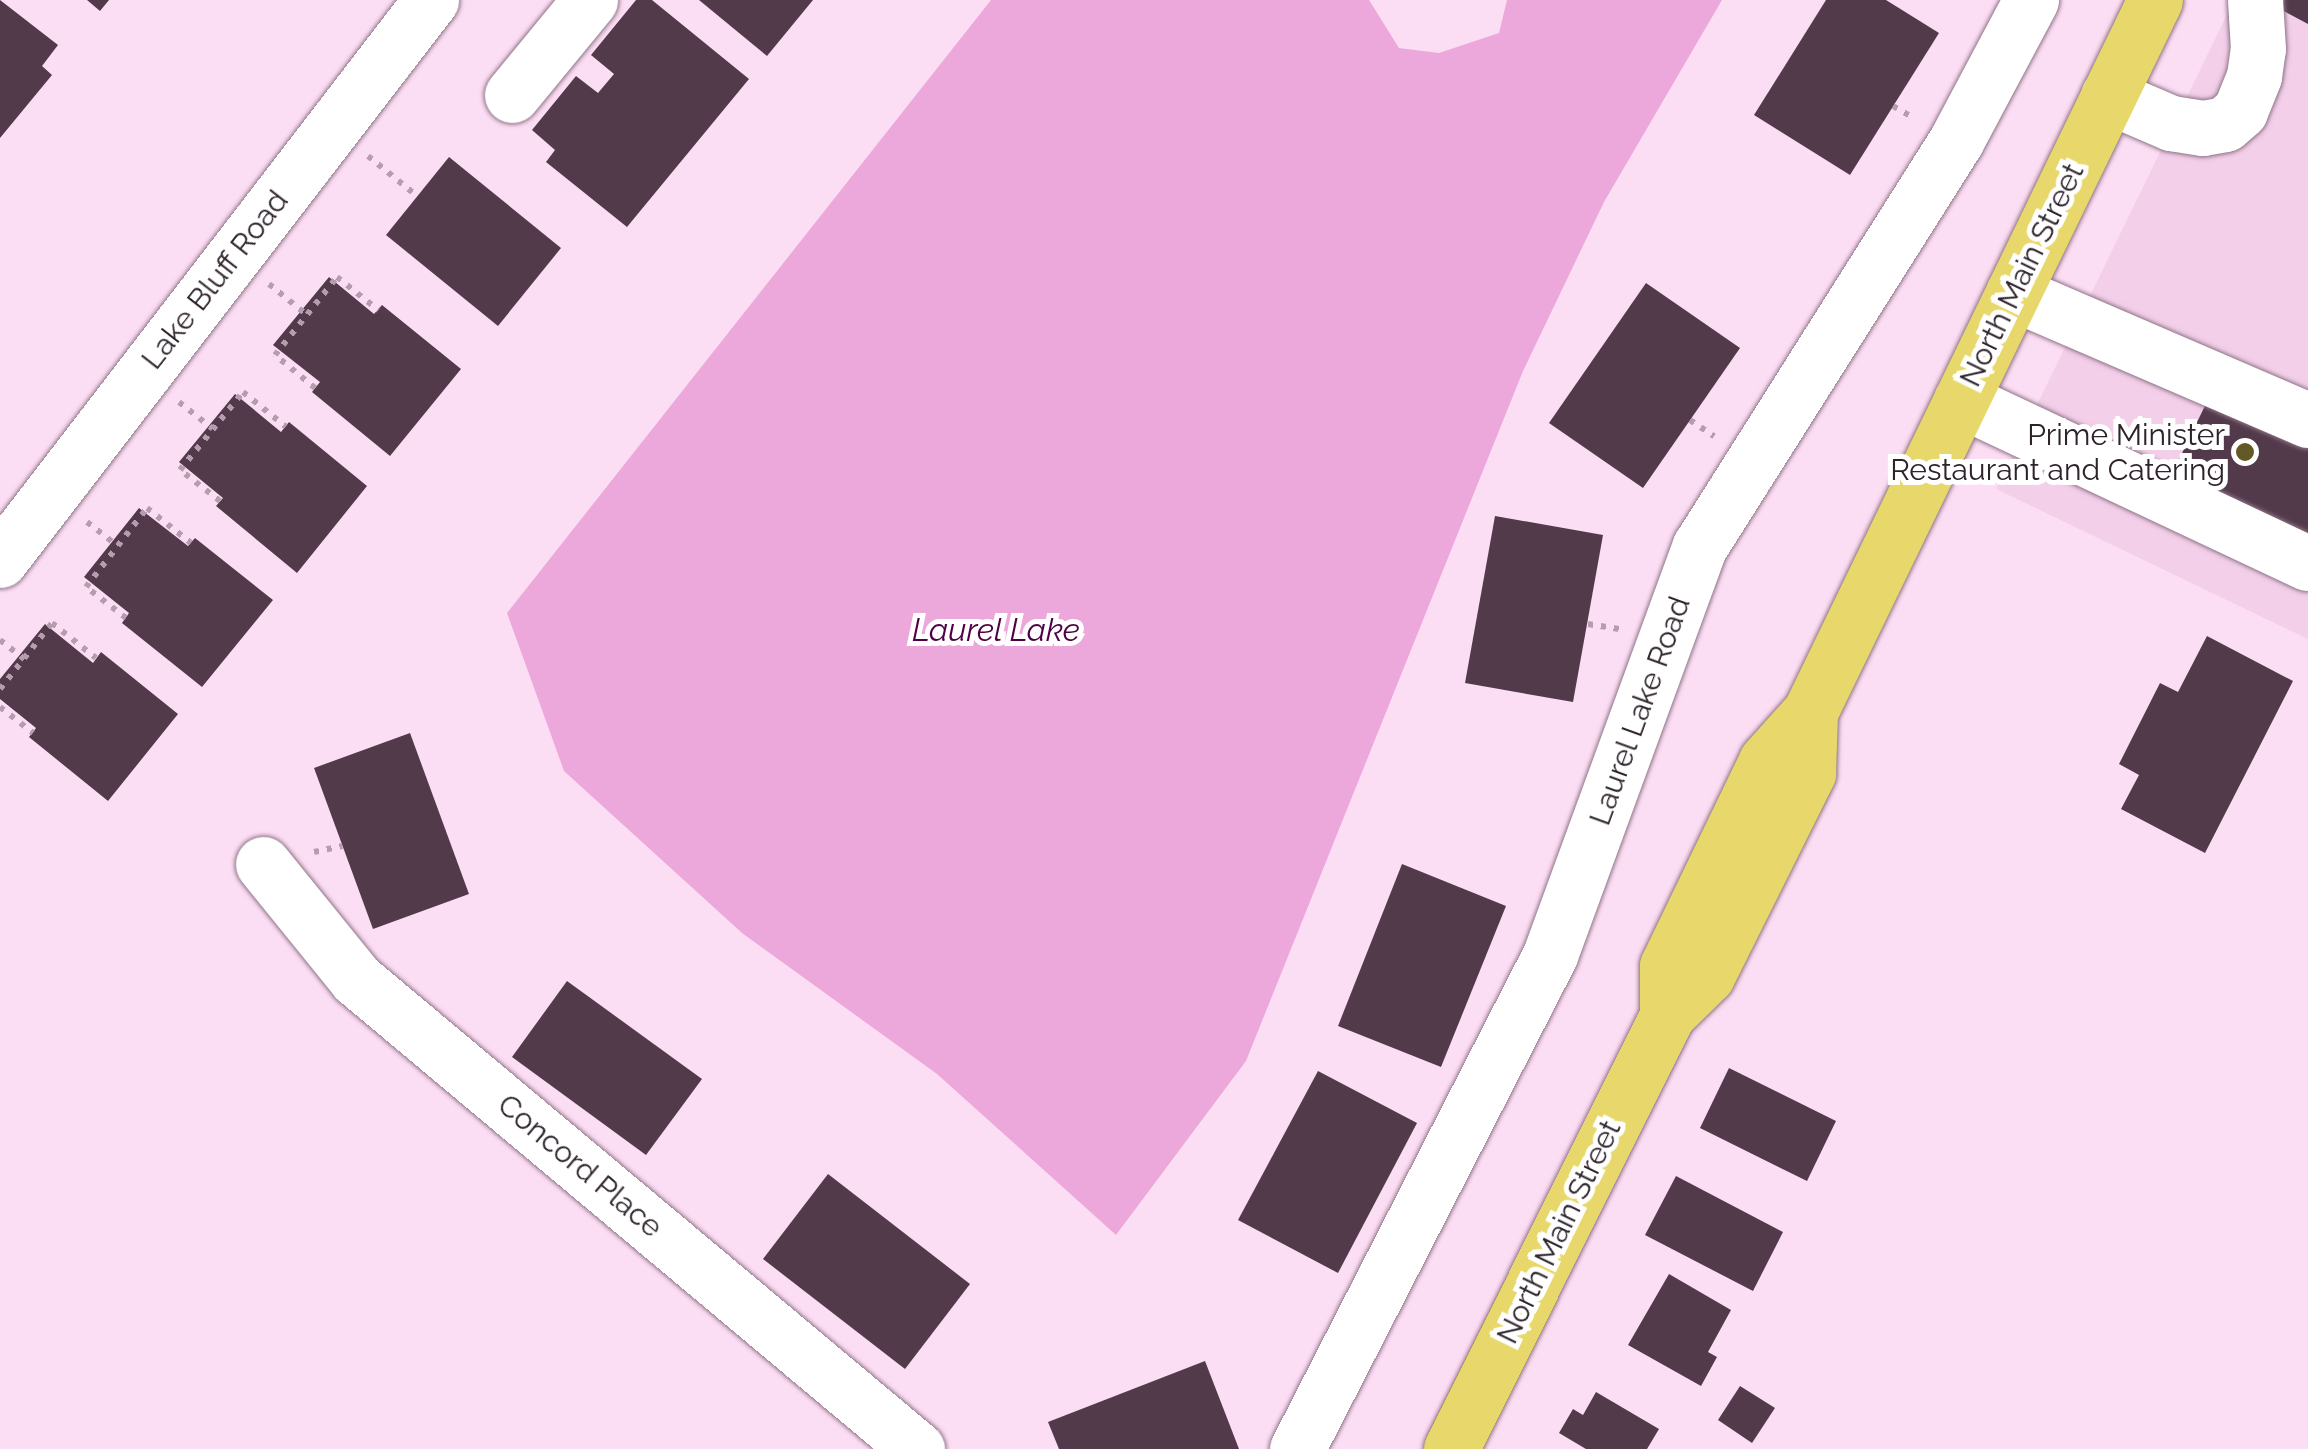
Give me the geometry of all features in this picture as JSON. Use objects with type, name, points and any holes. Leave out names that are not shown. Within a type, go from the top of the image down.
[{"type":"main road","name":"North Main Street","points":[[1451,1449],[1667,1015],[1667,966],[1766,762],[1810,712],[2155,0]]},
{"type":"street","name":"Lake Bluff Road","points":[[0,560],[430,0]]},
{"type":"street","points":[[512,95],[590,0]]},
{"type":"street","name":"Laurel Lake Road","points":[[1297,1449],[1550,955],[1700,546],[1956,141],[2031,0]]},
{"type":"street","points":[[2108,96],[2171,124],[2204,128],[2226,124],[2240,111],[2254,76],[2258,49],[2241,6]]},
{"type":"street","points":[[2013,293],[2308,420]]},
{"type":"street","points":[[1961,400],[2308,563]]},
{"type":"street","name":"Concord Place","points":[[263,864],[356,978],[917,1449]]},
{"type":"path","points":[[332,128],[417,196]]},
{"type":"path","points":[[315,388],[275,355],[337,277],[378,310]]},
{"type":"path","points":[[220,502],[180,470],[242,392],[286,427]]},
{"type":"path","points":[[126,618],[86,587],[148,508],[191,543]]},
{"type":"path","points":[[0,689],[52,623],[96,658]]},
{"type":"path","points":[[0,640],[24,659]]},
{"type":"path","points":[[0,707],[33,732]]},
{"type":"shaded area","points":[[2234,0],[2308,0],[2308,639],[1996,489]]},
{"type":"water","name":"Laurel Lake","points":[[991,0],[1369,0],[1399,48],[1439,53],[1499,33],[1507,0],[1722,0],[1604,202],[1523,371],[1246,1061],[1116,1235],[937,1074],[742,933],[564,771],[507,613]]},
{"type":"building","points":[[0,0],[58,45],[42,66],[52,75],[0,138]]},
{"type":"building","points":[[87,0],[109,0],[100,11]]},
{"type":"building","points":[[636,0],[652,0],[749,79],[627,227],[546,162],[555,150],[532,130],[576,76],[598,93],[614,74],[591,55]]},
{"type":"building","points":[[699,0],[813,0],[767,56]]},
{"type":"building","points":[[1826,0],[1886,0],[1939,33],[1850,175],[1754,115]]},
{"type":"building","points":[[2284,0],[2308,0],[2308,24],[2280,9]]},
{"type":"building","points":[[449,157],[561,248],[498,326],[386,235]]},
{"type":"building","points":[[329,277],[374,314],[382,305],[461,369],[390,456],[312,392],[320,382],[273,345]]},
{"type":"building","points":[[1646,283],[1740,348],[1643,488],[1549,423]]},
{"type":"building","name":"Prime Minister Restaurant and Catering","points":[[2214,387],[2308,433],[2308,537],[2173,472]]},
{"type":"building","points":[[235,394],[281,432],[289,422],[367,486],[297,573],[216,506],[223,498],[179,462]]},
{"type":"building","points":[[139,508],[188,546],[195,538],[273,600],[202,687],[122,623],[129,613],[84,577]]},
{"type":"building","points":[[1495,516],[1603,535],[1573,702],[1465,683]]},
{"type":"building","points":[[45,624],[93,663],[101,652],[178,714],[108,801],[29,737],[36,728],[0,699],[0,679]]},
{"type":"building","points":[[2207,636],[2293,681],[2205,853],[2121,809],[2139,775],[2119,764],[2160,683],[2178,692]]},
{"type":"building","points":[[410,733],[469,894],[373,929],[314,768]]},
{"type":"building","points":[[1402,864],[1506,906],[1441,1067],[1338,1026]]},
{"type":"building","points":[[567,981],[702,1079],[646,1155],[512,1057]]},
{"type":"building","points":[[1729,1068],[1836,1121],[1807,1181],[1700,1128]]},
{"type":"building","points":[[1318,1071],[1417,1123],[1338,1273],[1238,1220]]},
{"type":"building","points":[[828,1174],[970,1284],[905,1369],[763,1259]]},
{"type":"building","points":[[1676,1176],[1783,1232],[1753,1291],[1645,1235]]},
{"type":"building","points":[[1669,1274],[1731,1310],[1708,1352],[1717,1357],[1701,1386],[1628,1345]]},
{"type":"building","points":[[1205,1361],[1239,1449],[1059,1449],[1048,1422]]},
{"type":"building","points":[[1740,1386],[1775,1408],[1752,1443],[1718,1420]]},
{"type":"building","points":[[1596,1392],[1659,1429],[1647,1449],[1586,1449],[1559,1433],[1573,1409],[1583,1415]]},
{"type":"place","name":"Prime Minister Restaurant and Catering","points":[[2245,452]]}]
